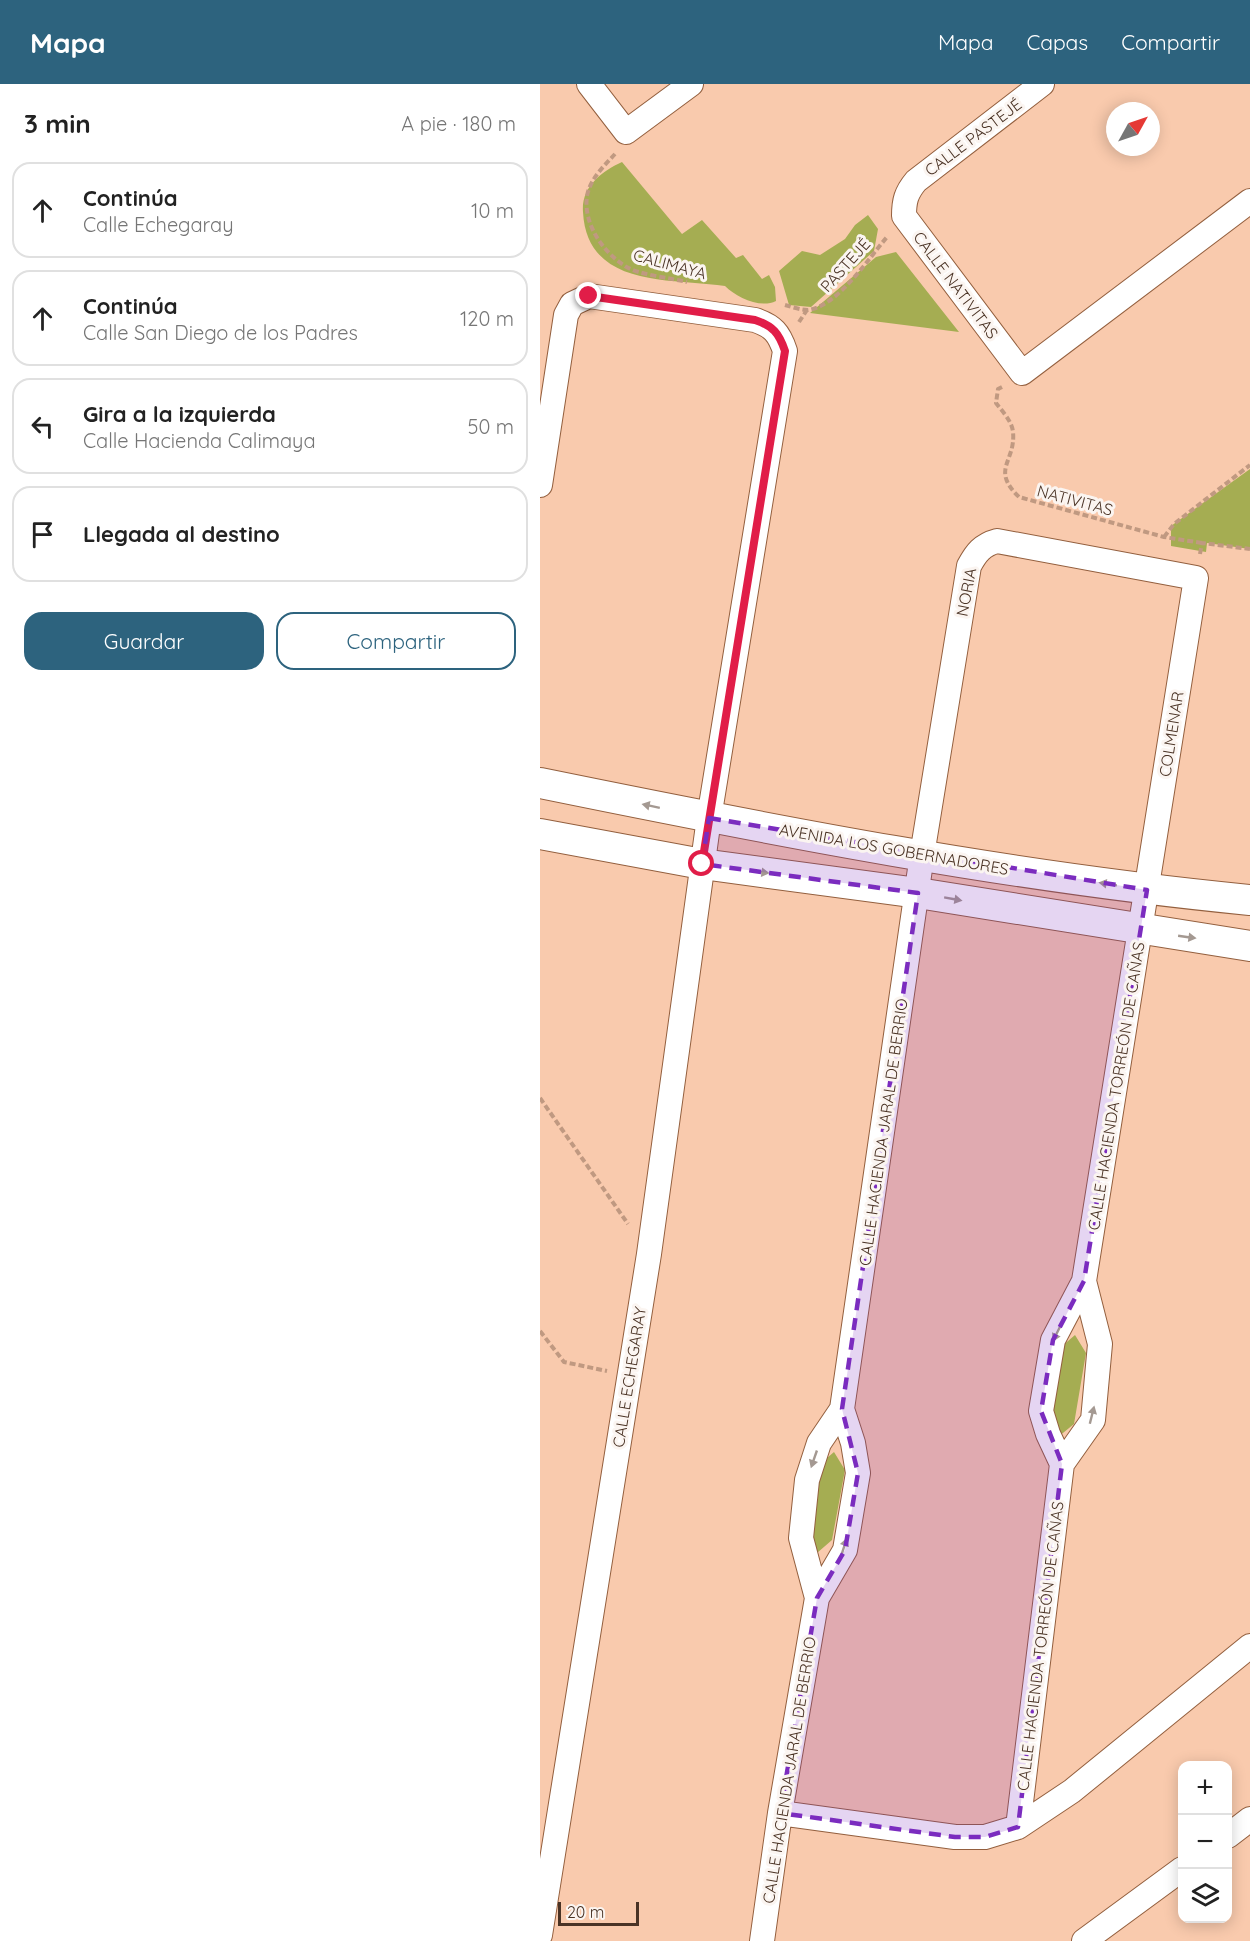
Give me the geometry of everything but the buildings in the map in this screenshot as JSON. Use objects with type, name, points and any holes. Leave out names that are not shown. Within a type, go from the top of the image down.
[{"type":"street","points":[[589,84],[626,132],[691,84]]},
{"type":"street","name":"CALLE PASTEJÉ","points":[[907,192],[916,181],[1042,84]]},
{"type":"street","name":"CALLE NATIVITAS","points":[[907,192],[904,216],[1022,373]]},
{"type":"street","points":[[1022,373],[1250,201]]},
{"type":"street","points":[[540,485],[566,315],[572,304],[579,298],[589,296],[755,320],[774,315]]},
{"type":"street","name":"CALLE ECHEGARAY","points":[[540,1935],[649,1254],[709,818],[785,351],[774,315]]},
{"type":"street","name":"NORIA","points":[[922,855],[969,566],[977,551],[997,541],[1196,578]]},
{"type":"street","name":"COLMENAR","points":[[1147,890],[1196,578]]},
{"type":"street","name":"AVENIDA LOS GOBERNADORES","points":[[540,783],[709,818],[922,855],[1147,890],[1250,900]]},
{"type":"street","points":[[540,834],[702,864],[918,893],[1142,931],[1250,946]]},
{"type":"street","name":"CALLE HACIENDA JARAL DE BERRIO","points":[[817,1599],[801,1538],[807,1480],[819,1443],[842,1408],[922,855]]},
{"type":"street","name":"CALLE HACIENDA TORREÓN DE CAÑAS","points":[[1062,1464],[1048,1434],[1041,1411],[1053,1340],[1084,1281],[1147,890]]},
{"type":"street","name":"CALLE HACIENDA TORREÓN DE CAÑAS","points":[[1018,1827],[1062,1464],[1093,1420],[1101,1344],[1084,1281]]},
{"type":"street","name":"CALLE HACIENDA JARAL DE BERRIO","points":[[762,1941],[780,1813],[817,1599],[845,1550],[858,1473],[853,1443],[842,1408]]},
{"type":"street","points":[[780,1813],[955,1837],[985,1837],[1018,1827],[1072,1791],[1250,1646]]},
{"type":"street","points":[[1232,1832],[1250,1819]]},
{"type":"street","points":[[1084,1941],[1178,1872]]},
{"type":"path","name":"CALIMAYA","points":[[626,132],[615,154],[598,171],[587,196],[590,218],[597,240],[626,268],[692,283]]},
{"type":"path","name":"PASTEJÉ","points":[[774,315],[824,306],[837,295],[904,216]]},
{"type":"path","name":"NATIVITAS","points":[[1022,373],[998,389],[996,403],[1008,419],[1013,431],[1003,472],[1009,487],[1019,497],[1164,537],[1250,549]]},
{"type":"path","points":[[1164,537],[1174,524],[1250,465]]},
{"type":"path","points":[[1196,578],[1202,543]]},
{"type":"path","points":[[540,1098],[649,1254]]},
{"type":"path","points":[[540,1331],[564,1362],[629,1376]]},
{"type":"highlighted area","points":[[709,818],[1147,890],[1084,1281],[1053,1340],[1041,1411],[1062,1464],[1018,1827],[985,1837],[955,1837],[780,1813],[817,1598],[845,1550],[858,1473],[842,1409],[918,893],[702,864]]},
{"type":"green space","points":[[622,162],[682,234],[702,220],[736,258],[743,255],[762,279],[769,275],[775,287],[776,301],[756,303],[735,294],[725,286],[636,275],[616,267],[599,255],[588,237],[583,203],[594,181],[607,170]]},
{"type":"green space","points":[[868,215],[878,229],[874,251],[811,307],[789,305],[779,271],[802,251],[820,255],[845,239],[855,225]]},
{"type":"green space","points":[[896,252],[959,332],[810,313],[876,257]]},
{"type":"green space","points":[[1250,469],[1250,549],[1207,543],[1206,552],[1171,546],[1171,526]]},
{"type":"green space","points":[[1075,1335],[1086,1353],[1074,1424],[1058,1437],[1049,1415],[1061,1347]]},
{"type":"green space","points":[[834,1452],[845,1470],[832,1540],[817,1553],[808,1531],[820,1464]]},
{"type":"route","points":[[589,296],[755,320],[771,326],[780,337],[785,351],[702,864]]}]
